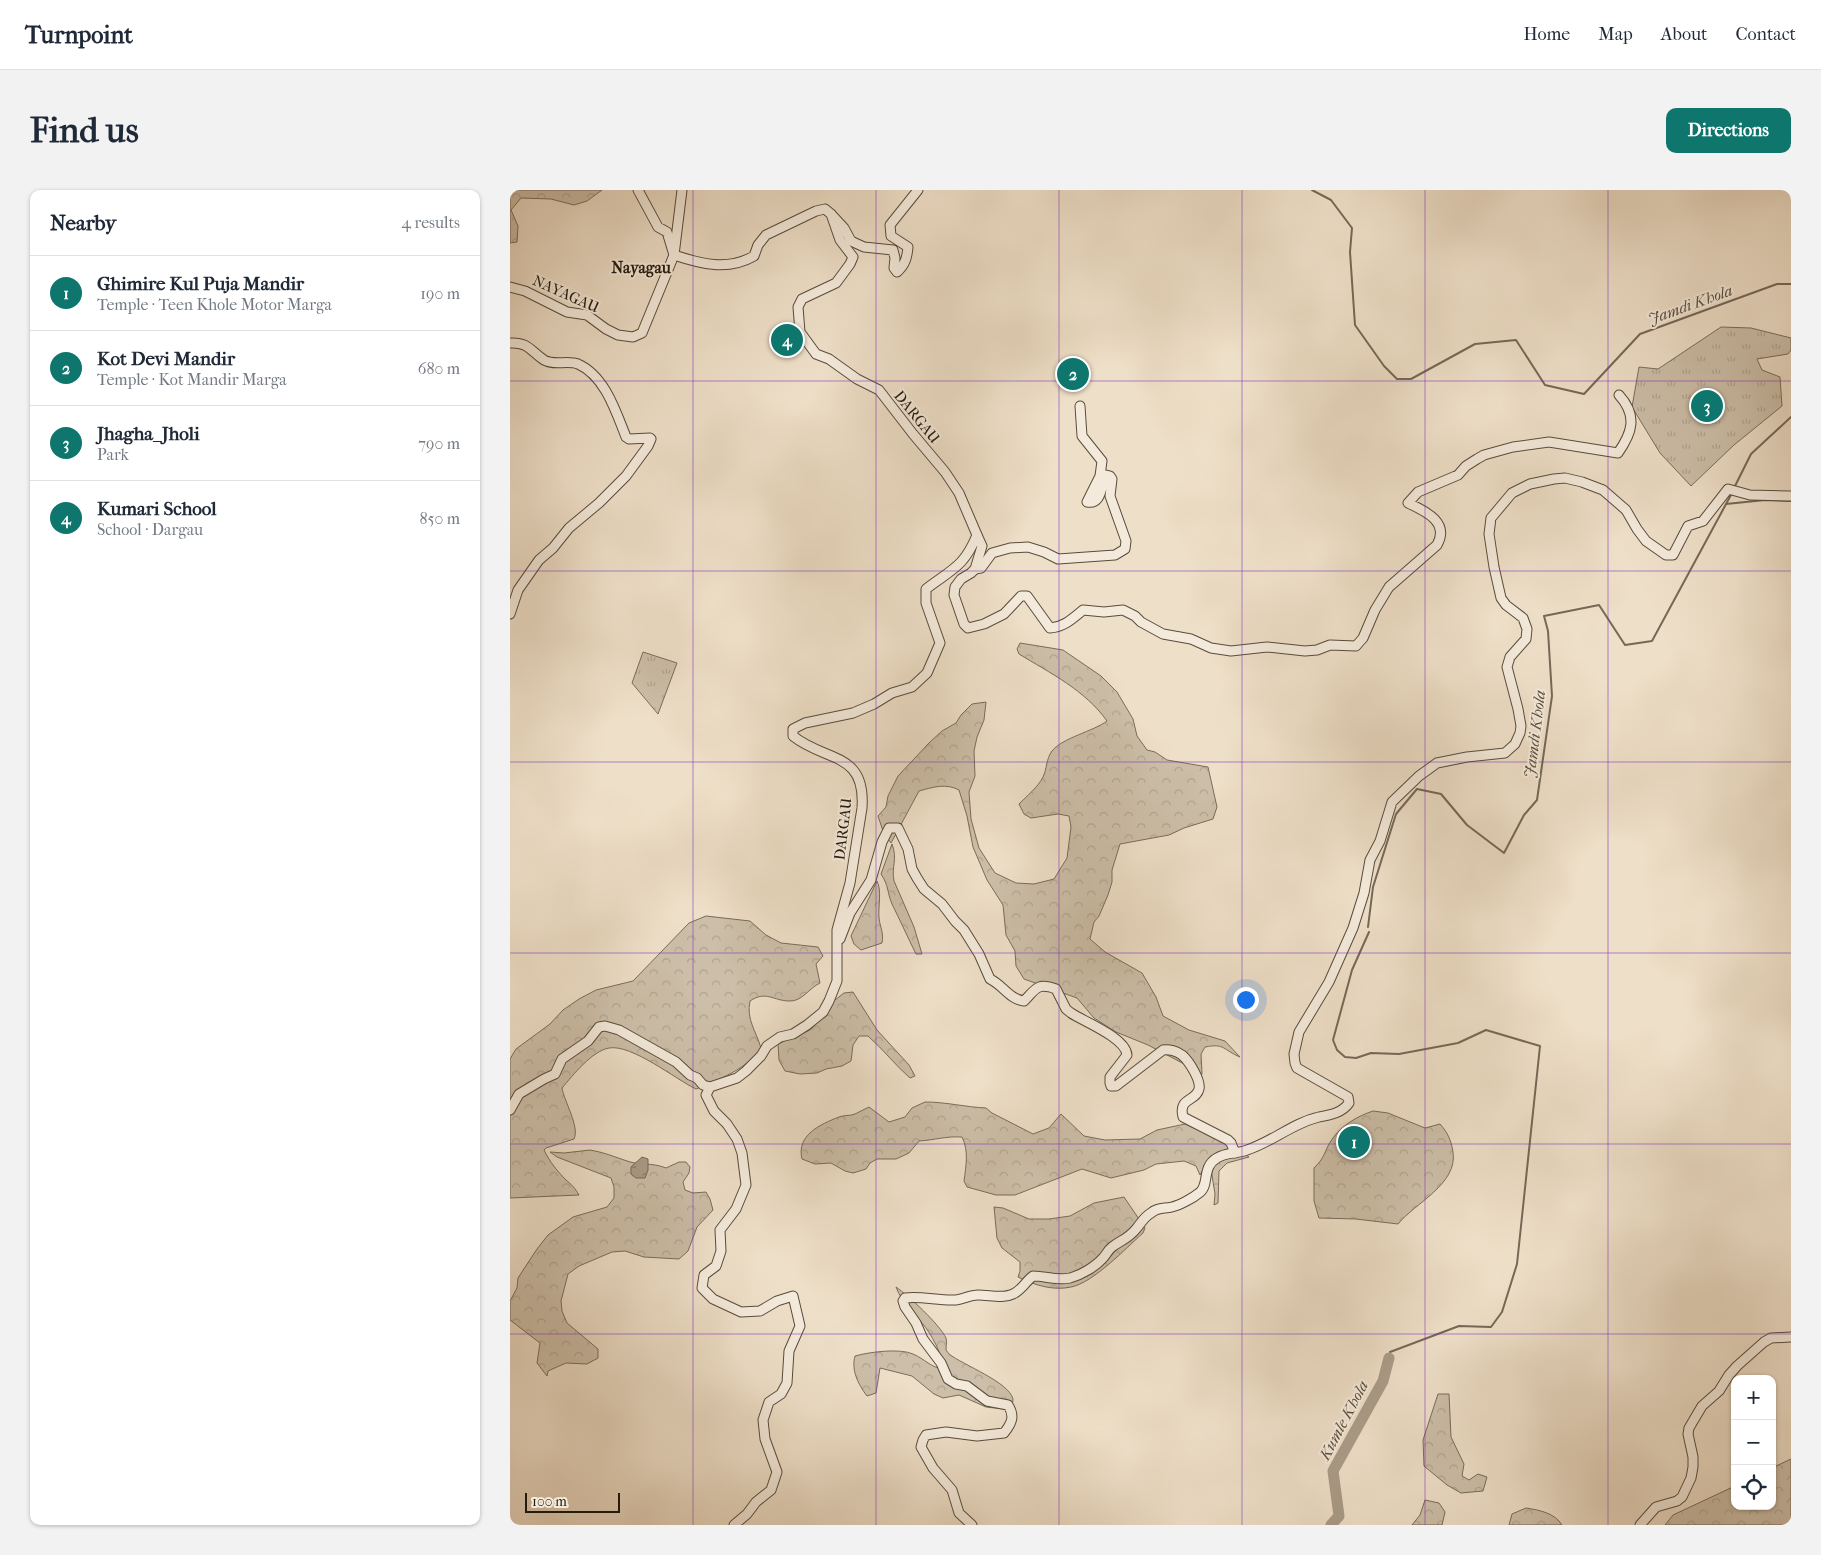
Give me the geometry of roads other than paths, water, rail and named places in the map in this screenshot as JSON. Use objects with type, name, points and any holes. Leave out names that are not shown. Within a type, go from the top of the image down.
[{"type":"street","points":[[638,190],[658,227],[667,232],[674,255],[692,261],[716,266],[743,262],[754,256],[758,245],[766,235],[816,211],[825,209],[844,228],[851,242],[864,247],[893,250],[895,258],[894,268],[897,272],[902,268],[907,258],[908,247],[891,236],[890,225],[918,190]]},
{"type":"street","name":"NAYAGAU","points":[[510,287],[525,290],[567,312],[587,315],[618,336],[633,338],[642,333],[674,255],[682,190]]},
{"type":"street","name":"DARGAU","points":[[710,1087],[737,1078],[746,1072],[761,1056],[767,1046],[780,1037],[793,1034],[807,1025],[822,1012],[829,1001],[836,982],[837,930],[850,883],[862,808],[863,799],[860,781],[854,769],[836,757],[803,744],[793,736],[793,729],[805,723],[853,713],[912,686],[927,673],[940,642],[926,603],[926,589],[960,565],[970,551],[977,535],[959,493],[945,472],[912,434],[879,390],[857,379],[829,359],[816,354],[800,332],[798,307],[802,299],[836,284],[852,257],[840,240],[831,214]]},
{"type":"street","points":[[510,343],[519,343],[529,347],[544,360],[555,363],[576,363],[585,368],[605,390],[626,438],[650,438],[651,441],[626,476],[599,503],[569,528],[560,541],[539,560],[518,590],[510,614]]},
{"type":"street","points":[[977,535],[982,546],[975,568],[971,574],[961,579],[955,587],[954,595],[964,624],[968,628],[984,624],[1004,614],[1021,596],[1027,596],[1050,628],[1068,623],[1083,610],[1104,612],[1123,610],[1163,634],[1190,639],[1211,648],[1244,650],[1267,647],[1305,651],[1317,650],[1330,645],[1356,646],[1363,638],[1389,587],[1437,545],[1441,538],[1441,530],[1434,518],[1426,511],[1408,503],[1418,492],[1458,475],[1466,466],[1484,455],[1520,446],[1549,442],[1618,453],[1630,435],[1631,422],[1625,401],[1619,395]]},
{"type":"street","points":[[975,568],[981,568],[992,554],[1010,548],[1028,547],[1058,559],[1115,555],[1124,550],[1126,541],[1110,496],[1112,479],[1110,476],[1106,475],[1104,478],[1096,501],[1087,502],[1100,476],[1102,461],[1082,436],[1080,406]]},
{"type":"street","points":[[972,1525],[959,1513],[952,1490],[933,1468],[921,1447],[923,1440],[926,1435],[946,1432],[977,1436],[1004,1433],[1011,1425],[1012,1412],[1008,1405],[987,1401],[967,1386],[956,1384],[948,1379],[941,1363],[923,1338],[903,1301],[905,1298],[918,1297],[955,1300],[972,1295],[1010,1296],[1018,1292],[1033,1276],[1056,1279],[1070,1278],[1102,1259],[1109,1249],[1118,1242],[1124,1241],[1141,1221],[1153,1211],[1162,1207],[1173,1207],[1200,1193],[1204,1189],[1206,1172],[1212,1161],[1223,1155],[1247,1150],[1293,1127],[1331,1115],[1346,1108],[1349,1103],[1348,1097],[1297,1068],[1294,1063],[1294,1054],[1298,1032],[1329,982],[1353,928],[1364,893],[1370,860],[1380,841],[1392,802],[1419,776],[1437,763],[1467,757],[1505,753],[1515,744],[1522,726],[1507,667],[1510,656],[1526,639],[1527,629],[1523,618],[1506,605],[1501,598],[1489,534],[1491,518],[1502,503],[1512,493],[1530,484],[1560,478],[1582,482],[1603,490],[1626,510],[1646,541],[1666,555],[1673,555],[1688,526],[1703,521],[1728,489],[1744,494],[1791,496]]},
{"type":"street","points":[[837,949],[850,913],[871,880],[882,842],[889,828],[898,828],[908,849],[912,869],[917,878],[924,888],[942,904],[964,930],[979,954],[990,980],[996,982],[1011,996],[1024,1001],[1034,988],[1041,986],[1056,989],[1066,1009],[1120,1042],[1127,1051],[1127,1055],[1110,1077],[1111,1086],[1116,1086],[1163,1050],[1173,1050],[1182,1055],[1197,1079],[1199,1087],[1196,1094],[1184,1103],[1183,1117],[1228,1140],[1235,1153]]},
{"type":"street","points":[[510,1110],[519,1094],[555,1074],[562,1059],[588,1041],[598,1027],[605,1026],[619,1030],[639,1043],[676,1062],[703,1085],[710,1087],[706,1095],[708,1100],[714,1111],[732,1132],[742,1154],[746,1184],[736,1209],[720,1230],[721,1251],[716,1266],[704,1275],[702,1288],[713,1299],[741,1312],[760,1311],[777,1301],[793,1296],[800,1326],[789,1351],[787,1383],[781,1394],[769,1402],[763,1420],[765,1439],[777,1472],[771,1490],[756,1502],[747,1514],[734,1525]]},
{"type":"street","points":[[1640,1525],[1656,1507],[1677,1501],[1682,1497],[1691,1478],[1693,1466],[1689,1428],[1702,1406],[1719,1391],[1737,1366],[1764,1342],[1771,1338],[1791,1337]]},
{"type":"water","points":[[642,1157],[648,1159],[648,1170],[645,1178],[636,1178],[631,1174],[631,1167]]},
{"type":"waterway","name":"Jamdi Khola","points":[[1312,190],[1331,200],[1352,228],[1350,252],[1355,325],[1384,366],[1397,379],[1411,379],[1475,344],[1516,340],[1545,385],[1584,394],[1640,334],[1777,284],[1791,284]]},
{"type":"waterway","name":"Jamdi Khola","points":[[1734,488],[1751,454],[1791,417]]},
{"type":"waterway","name":"Jamdi Khola","points":[[1368,927],[1373,887],[1396,814],[1417,789],[1441,794],[1467,825],[1504,853],[1524,815],[1537,800],[1552,696],[1548,631],[1544,616],[1599,605],[1625,645],[1652,641],[1732,493]]},
{"type":"waterway","points":[[1726,504],[1765,500],[1791,501]]},
{"type":"waterway","points":[[1369,932],[1352,970],[1333,1040],[1337,1050],[1345,1057],[1356,1058],[1371,1053],[1399,1054],[1458,1043],[1486,1030],[1540,1046],[1517,1264],[1502,1312],[1491,1327],[1459,1326],[1390,1352]]},
{"type":"waterway","name":"Kumle Khola","points":[[1331,1525],[1339,1516],[1333,1471],[1383,1381],[1389,1358]]},
{"type":"place","name":"Kumari School","points":[[787,340]]},
{"type":"place","name":"Kot Devi Mandir","points":[[1073,374]]},
{"type":"place","name":"Jhagha_Jholi","points":[[1707,406]]},
{"type":"place","name":"Ghimire Kul Puja Mandir","points":[[1354,1142]]},
{"type":"district","name":"Nayagau","points":[[641,267]]}]
